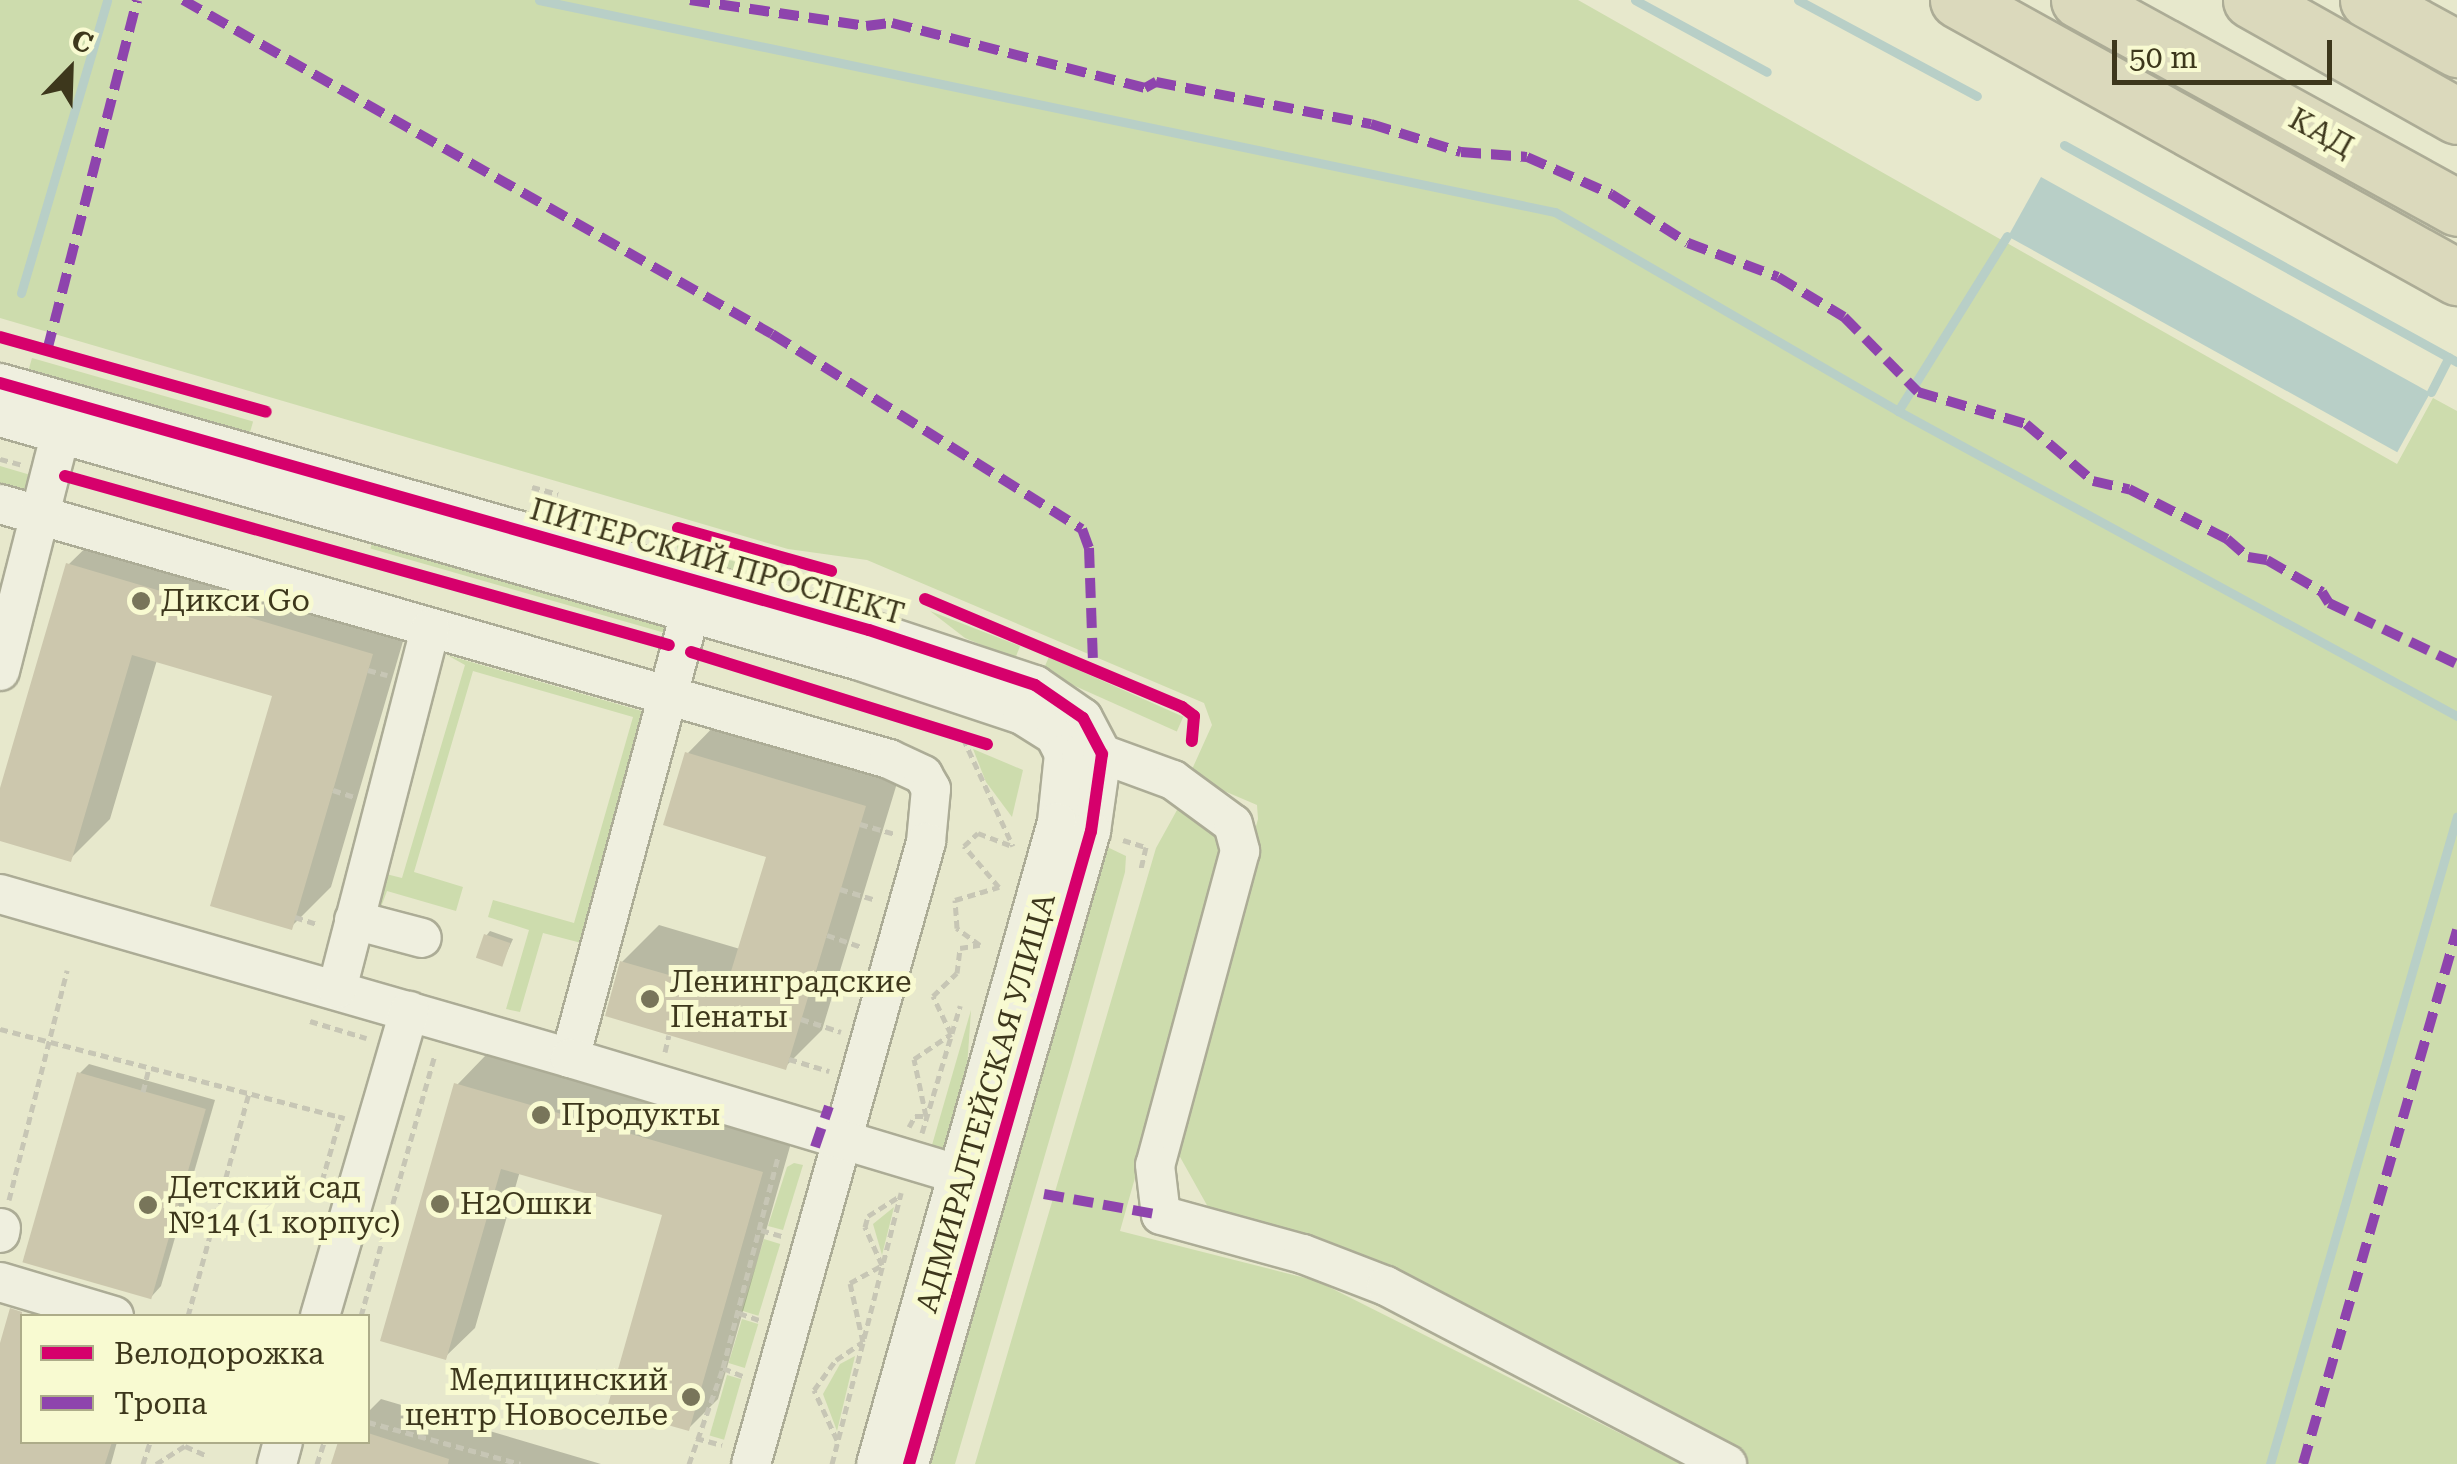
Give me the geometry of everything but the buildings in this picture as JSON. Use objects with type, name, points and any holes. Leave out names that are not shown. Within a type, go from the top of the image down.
[{"type":"highway","points":[[1958,0],[2457,277]]},
{"type":"highway","name":"КАД","points":[[2079,0],[2457,208]]},
{"type":"highway","points":[[2251,0],[2457,116]]},
{"type":"highway","points":[[2368,0],[2457,49]]},
{"type":"highway","points":[[2132,29],[2457,258]]},
{"type":"street","name":"ПИТЕРСКИЙ ПРОСПЕКТ","points":[[0,383],[64,418],[696,596],[1036,685],[1083,718],[1102,754]]},
{"type":"street","name":"ПИТЕРСКИЙ ПРОСПЕКТ","points":[[0,417],[64,418]]},
{"type":"street","points":[[0,671],[64,418]]},
{"type":"street","points":[[0,504],[908,765],[930,790],[918,874],[843,1138],[739,1456]]},
{"type":"street","name":"ПИТЕРСКИЙ ПРОСПЕКТ","points":[[696,596],[1022,715],[1055,736],[1064,754]]},
{"type":"street","points":[[570,1058],[696,596]]},
{"type":"street","points":[[336,989],[345,925],[430,629]]},
{"type":"street","points":[[1064,754],[1102,754],[1156,772],[1205,801],[1233,824],[1240,851],[1156,1165],[1161,1215],[1304,1254],[1386,1286],[1727,1464]]},
{"type":"street","name":"АДМИРАЛТЕЙСКАЯ УЛИЦА","points":[[909,1464],[1057,822],[1064,754]]},
{"type":"street","name":"АДМИРАЛТЕЙСКАЯ УЛИЦА","points":[[876,1464],[1091,831],[1102,754]]},
{"type":"street","points":[[0,894],[336,989],[972,1179]]},
{"type":"street","points":[[345,925],[422,938]]},
{"type":"street","points":[[321,1314],[409,1011]]},
{"type":"street","points":[[0,1282],[107,1314]]},
{"type":"path","points":[[0,337],[266,412]]},
{"type":"path","points":[[65,476],[323,546]]},
{"type":"path","points":[[532,486],[558,494]]},
{"type":"path","points":[[678,528],[832,571]]},
{"type":"path","points":[[925,599],[1182,706],[1194,716],[1192,741]]},
{"type":"path","points":[[764,672],[987,744]]},
{"type":"path","points":[[952,1034],[933,996],[957,973],[960,948],[980,945],[957,928],[952,907],[968,893],[999,887],[977,869],[964,846],[978,833],[1013,846],[964,738]]},
{"type":"path","points":[[860,824],[905,837]]},
{"type":"path","points":[[1141,869],[1146,847]]},
{"type":"path","points":[[840,890],[886,903]]},
{"type":"path","points":[[295,917],[345,925]]},
{"type":"path","points":[[826,935],[872,950]]},
{"type":"path","points":[[1,1231],[68,970]]},
{"type":"path","points":[[814,979],[860,993]]},
{"type":"path","points":[[922,1135],[960,1006]]},
{"type":"path","points":[[801,1019],[849,1034]]},
{"type":"path","points":[[0,1029],[360,1121]]},
{"type":"path","points":[[926,1116],[914,1058],[952,1034]]},
{"type":"path","points":[[662,1059],[669,1035]]},
{"type":"path","points":[[362,1314],[435,1055]]},
{"type":"path","points":[[789,1059],[838,1074]]},
{"type":"path","points":[[143,1092],[149,1068]]},
{"type":"path","points":[[189,1314],[248,1094]]},
{"type":"path","points":[[910,1125],[915,1116],[926,1116]]},
{"type":"path","points":[[688,1464],[723,1368],[778,1157]]},
{"type":"path","points":[[832,1464],[899,1198],[868,1216],[865,1227],[882,1265]]},
{"type":"path","points":[[761,1230],[788,1238]]},
{"type":"path","points":[[863,1342],[850,1282],[882,1265]]},
{"type":"path","points":[[739,1312],[764,1321]]},
{"type":"path","points":[[838,1443],[814,1390],[836,1360],[863,1342]]},
{"type":"path","points":[[723,1368],[746,1377]]},
{"type":"path","points":[[370,1423],[520,1464]]},
{"type":"path","points":[[696,1438],[739,1456]]},
{"type":"path","points":[[156,1464],[185,1446],[207,1456]]},
{"type":"green space","points":[[0,0],[1578,0],[2397,464],[2433,398],[2457,411],[2457,1464],[1739,1464],[1213,1216],[1170,1139],[1258,819],[1257,805],[1189,776],[1212,725],[1204,703],[867,560],[788,549],[0,318]]},
{"type":"green space","points":[[32,358],[253,421],[250,434],[28,370]]},
{"type":"green space","points":[[0,466],[34,476],[21,494],[0,495]]},
{"type":"green space","points":[[675,534],[821,579],[821,583],[756,578],[678,554]]},
{"type":"green space","points":[[374,536],[674,622],[670,634],[370,548]]},
{"type":"green space","points":[[930,611],[1020,646],[1015,659],[965,638]]},
{"type":"green space","points":[[447,655],[659,716],[589,945],[543,933],[520,1012],[506,1009],[529,930],[488,917],[493,900],[574,923],[633,717],[473,671],[414,872],[463,887],[456,911],[387,891],[381,907],[373,904],[382,873],[402,878],[465,665]]},
{"type":"green space","points":[[1049,657],[1183,717],[1177,731],[1042,672]]},
{"type":"green space","points":[[973,749],[1023,770],[1012,817],[986,782]]},
{"type":"green space","points":[[1182,801],[1227,851],[1120,1231],[1317,1281],[1681,1464],[975,1464],[1156,848]]},
{"type":"green space","points":[[1103,845],[1126,856],[1125,872],[1072,1062],[955,1464],[928,1464]]},
{"type":"green space","points":[[971,1010],[967,1068],[949,1148],[941,1150],[932,1145]]},
{"type":"green space","points":[[794,1163],[803,1165],[783,1230],[768,1226],[787,1167]]},
{"type":"green space","points":[[894,1207],[882,1255],[873,1224]]},
{"type":"green space","points":[[764,1239],[780,1244],[758,1316],[742,1311]]},
{"type":"green space","points":[[742,1319],[758,1324],[745,1368],[729,1363]]},
{"type":"green space","points":[[855,1356],[837,1431],[823,1394],[840,1364]]},
{"type":"green space","points":[[727,1375],[741,1379],[724,1440],[710,1436]]},
{"type":"water","points":[[2041,177],[2430,393],[2397,452],[2008,236]]},
{"type":"waterway","points":[[21,293],[107,0]]},
{"type":"waterway","points":[[539,0],[1555,212],[1898,411],[2457,716]]},
{"type":"waterway","points":[[1635,0],[1767,72]]},
{"type":"waterway","points":[[1798,0],[1977,96]]},
{"type":"waterway","points":[[2064,145],[2457,362]]},
{"type":"waterway","points":[[1898,411],[2007,236]]},
{"type":"waterway","points":[[2431,392],[2449,357]]},
{"type":"waterway","points":[[2270,1464],[2457,816]]},
{"type":"marked path","points":[[47,351],[137,0]]},
{"type":"marked path","points":[[183,0],[772,334],[1082,529],[1089,548],[1093,665]]},
{"type":"marked path","points":[[690,0],[866,26],[892,23],[1145,88],[1156,82],[1371,124],[1461,152],[1527,157],[1611,194],[1688,243],[1778,277],[1844,317],[1918,392],[2026,424],[2093,481],[2129,489],[2227,539],[2248,557],[2267,560],[2322,592],[2329,603],[2457,664]]},
{"type":"marked path","points":[[2303,1464],[2457,930]]},
{"type":"marked path","points":[[815,1147],[829,1106]]},
{"type":"marked path","points":[[1044,1194],[1161,1215]]},
{"type":"cycle path","points":[[0,337],[266,412]]},
{"type":"cycle path","points":[[0,383],[869,630],[1035,685],[1083,718],[1102,754],[1091,831],[909,1464]]},
{"type":"cycle path","points":[[65,476],[669,645]]},
{"type":"cycle path","points":[[678,528],[831,571]]},
{"type":"cycle path","points":[[925,599],[1182,707],[1194,716],[1192,741]]},
{"type":"cycle path","points":[[691,652],[987,744]]},
{"type":"place","name":"Дикси Go","points":[[141,601]]},
{"type":"place","name":"Ленинградские Пенаты","points":[[650,999]]},
{"type":"place","name":"Продукты","points":[[541,1115]]},
{"type":"place","name":"H2Oшки","points":[[440,1204]]},
{"type":"place","name":"Детский сад №14 (1 корпус)","points":[[148,1205]]},
{"type":"place","name":"Медицинский центр Новоселье","points":[[691,1397]]}]
